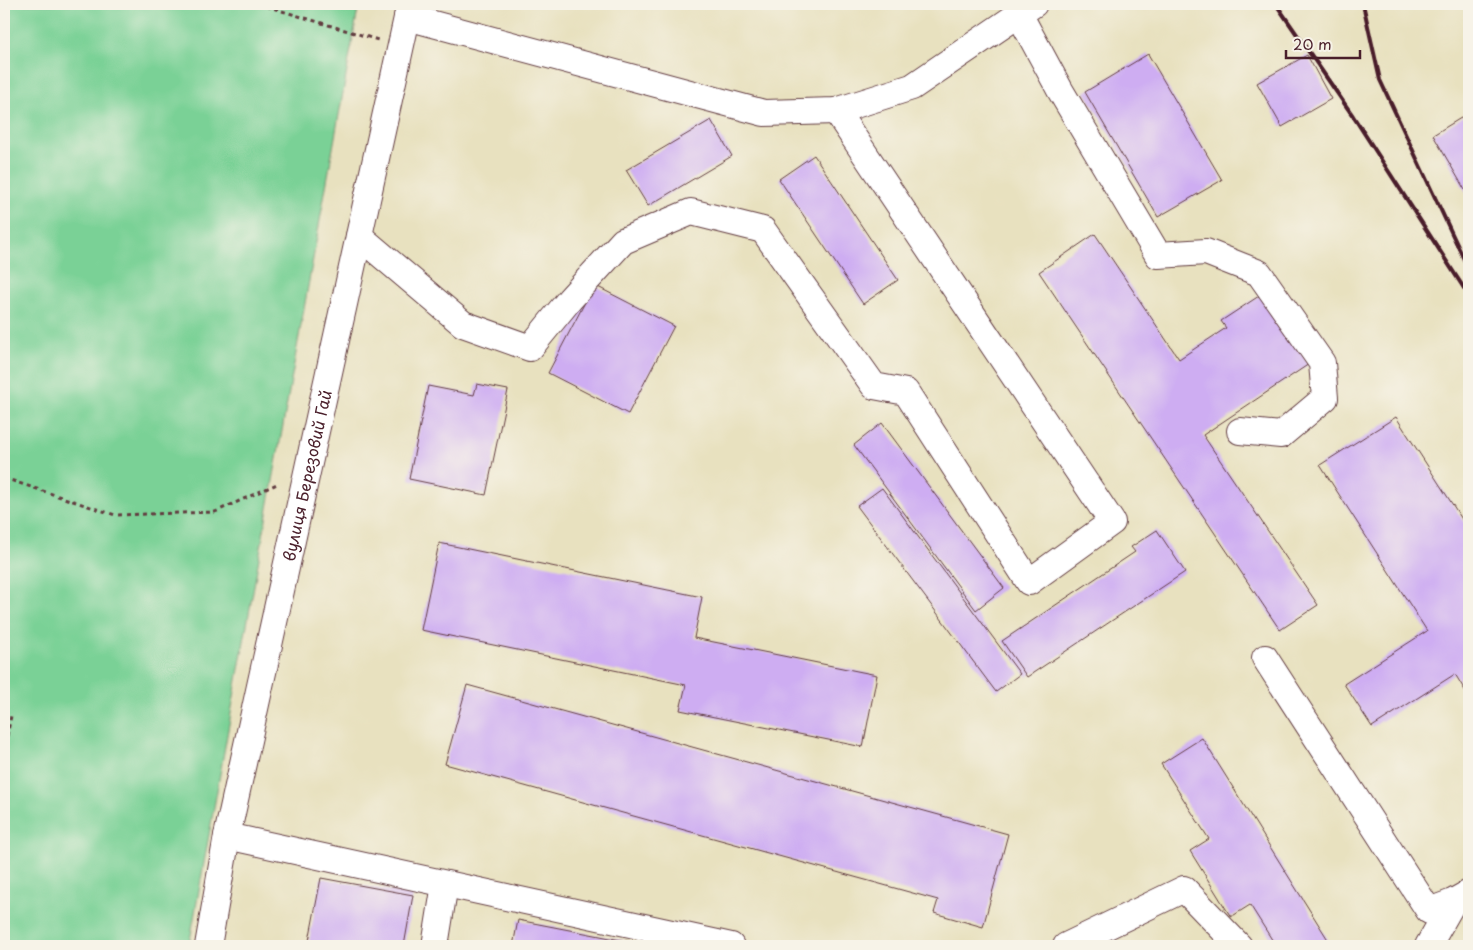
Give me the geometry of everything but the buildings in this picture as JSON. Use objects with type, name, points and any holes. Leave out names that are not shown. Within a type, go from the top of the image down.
[{"type":"street","points":[[409,10],[764,113],[836,111],[912,87],[1026,9],[1060,90],[1158,255],[1206,252],[1259,273],[1322,363],[1325,398],[1281,435],[1240,431]]},
{"type":"street","name":"вулиця Березовий Гай","points":[[208,946],[228,836],[409,10]]},
{"type":"street","points":[[359,236],[463,324],[530,348],[570,299],[623,241],[691,212],[762,230],[874,386],[906,392],[1029,582],[1112,522],[836,111]]},
{"type":"street","points":[[1265,658],[1429,911],[1461,897]]},
{"type":"street","points":[[228,836],[731,946]]},
{"type":"street","points":[[435,946],[445,884]]},
{"type":"street","points":[[1066,946],[1184,889],[1239,946]]},
{"type":"street","points":[[1428,946],[1461,897]]},
{"type":"path","points":[[259,4],[401,47]]},
{"type":"path","points":[[4,478],[115,515],[215,512],[308,470]]},
{"type":"path","points":[[4,713],[11,716],[4,751]]},
{"type":"green space","points":[[6,4],[359,4],[189,946],[4,946],[4,7]]},
{"type":"railway","points":[[1276,4],[1353,116],[1469,296]]},
{"type":"railway","points":[[1363,4],[1380,80],[1469,270]]}]
